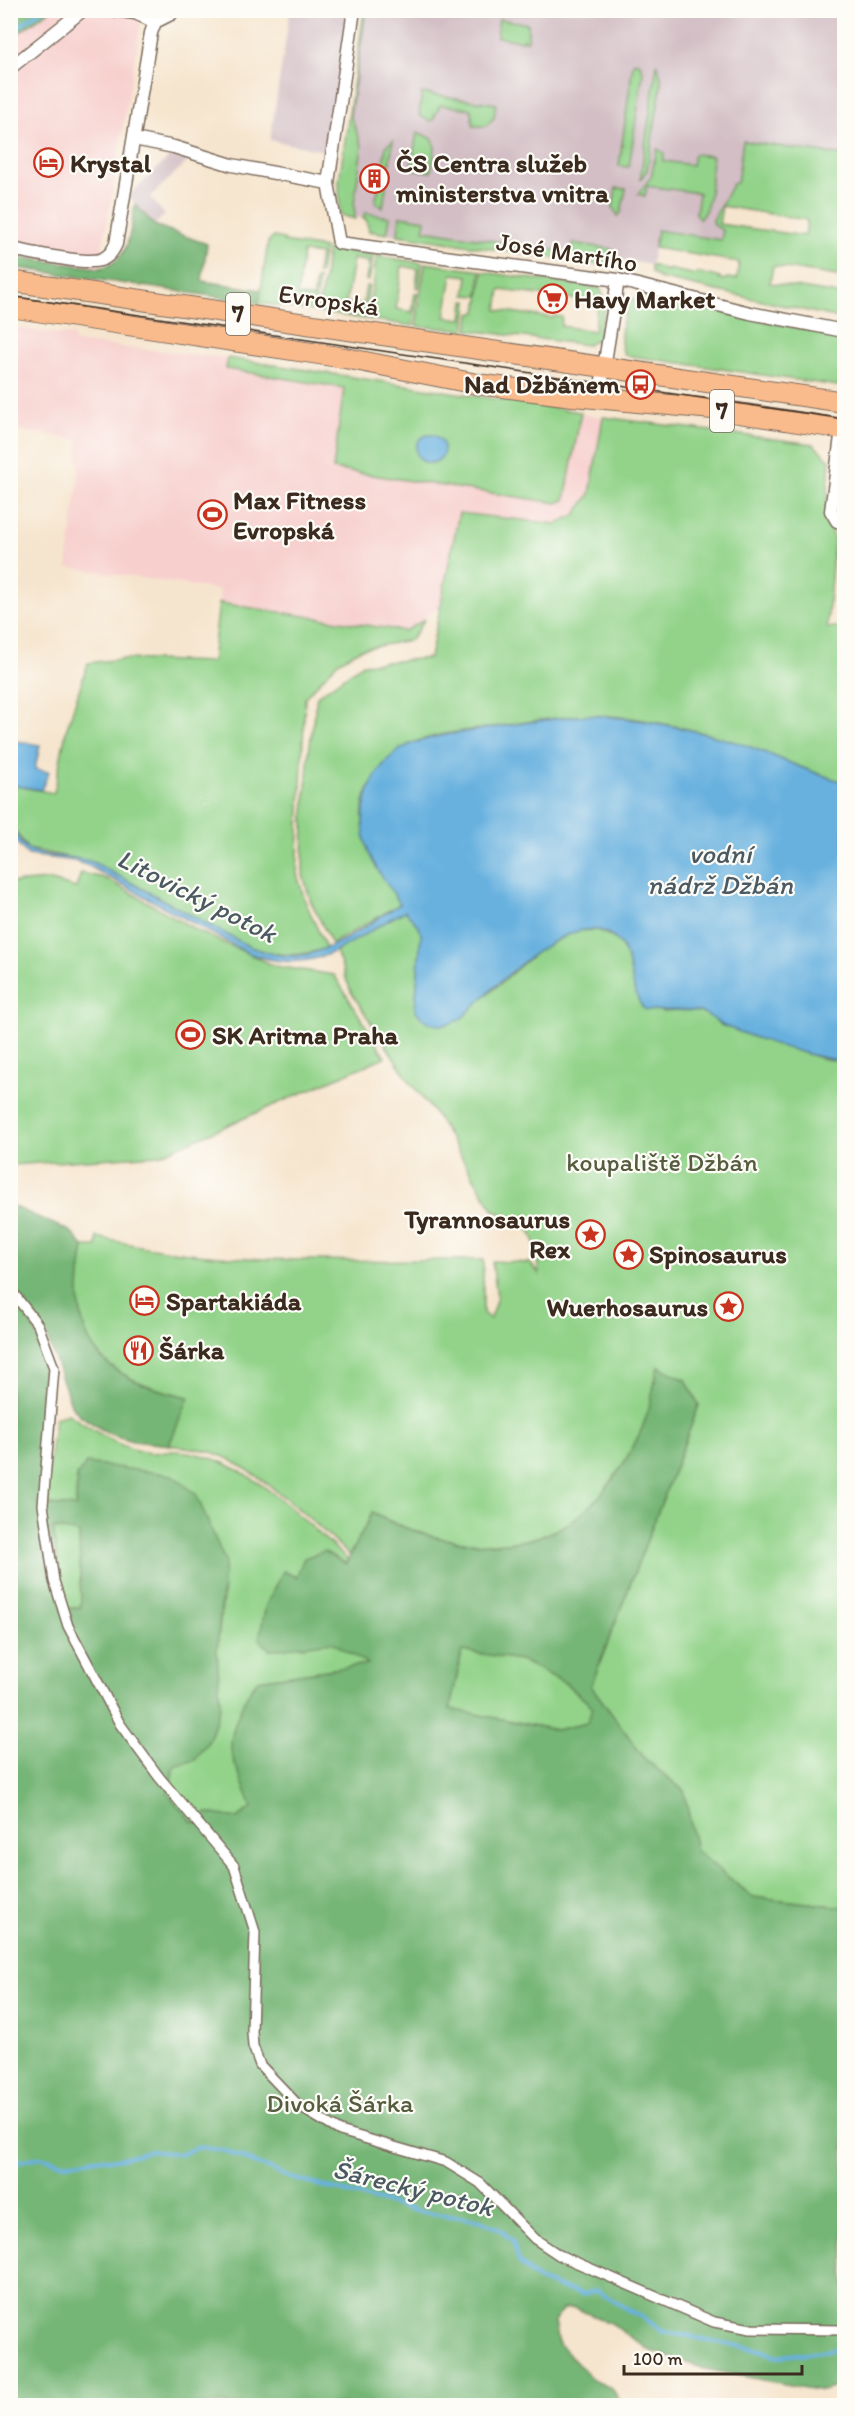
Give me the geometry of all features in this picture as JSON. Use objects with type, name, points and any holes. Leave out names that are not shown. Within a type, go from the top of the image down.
[{"type":"main road","name":"Evropská","points":[[10,281],[844,402]]},
{"type":"main road","name":"Evropská","points":[[10,307],[345,358],[477,384],[599,399],[713,409],[843,429]]},
{"type":"street","points":[[10,68],[83,10]]},
{"type":"street","points":[[115,10],[135,13],[155,22]]},
{"type":"street","points":[[155,22],[171,14],[171,10]]},
{"type":"street","name":"José Martího","points":[[354,10],[328,183],[339,243],[618,280],[750,313],[844,331]]},
{"type":"street","points":[[10,249],[98,261],[110,255],[116,244],[155,22]]},
{"type":"street","points":[[134,139],[174,147],[232,165],[328,183]]},
{"type":"street","points":[[599,399],[618,280]]},
{"type":"street","points":[[843,429],[831,511],[837,521],[844,524]]},
{"type":"street","points":[[10,1289],[38,1325],[54,1368],[44,1505],[54,1581],[68,1626],[120,1724],[164,1783],[234,1866],[255,1932],[252,2032],[253,2046],[260,2065],[300,2107],[340,2131],[446,2162],[480,2183],[535,2239],[559,2255],[714,2322],[751,2329],[844,2330]]},
{"type":"shaded area","name":"Krystal","points":[[49,11],[143,11],[99,268],[11,256],[10,38]]},
{"type":"shaded area","points":[[290,11],[349,11],[329,152],[270,140]]},
{"type":"shaded area","points":[[364,11],[844,11],[844,156],[743,141],[737,184],[731,186],[713,220],[723,230],[721,241],[657,230],[651,265],[612,258],[607,266],[369,231],[366,219],[340,215],[339,181]]},
{"type":"shaded area","points":[[170,156],[188,161],[150,197],[165,215],[154,225],[129,196]]},
{"type":"shaded area","points":[[10,327],[74,336],[74,342],[228,358],[603,417],[590,494],[575,515],[556,524],[459,513],[441,605],[405,631],[219,603],[220,590],[67,567],[79,475],[78,440],[11,429]]},
{"type":"green space","points":[[11,10],[49,10],[49,11],[11,38]]},
{"type":"green space","points":[[364,11],[366,11],[350,115],[362,146],[354,204],[355,219],[340,215],[339,181]]},
{"type":"green space","points":[[499,19],[528,24],[528,41],[523,41],[523,38],[521,41],[497,37]]},
{"type":"green space","points":[[633,63],[640,64],[643,72],[629,167],[619,166]]},
{"type":"green space","points":[[657,64],[661,76],[661,87],[647,170],[640,180]]},
{"type":"green space","points":[[422,93],[496,104],[494,118],[486,126],[473,126],[471,109],[440,105],[433,120],[429,121],[419,115]]},
{"type":"green space","points":[[417,132],[433,139],[435,148],[431,172],[411,169]]},
{"type":"green space","points":[[393,141],[383,207],[375,202],[380,183],[385,183],[387,173],[382,172],[386,146]]},
{"type":"green space","points":[[743,141],[844,156],[844,277],[773,266],[770,283],[844,295],[844,319],[659,278],[651,272],[651,265],[668,271],[669,269],[696,275],[697,273],[725,280],[726,278],[737,279],[739,262],[654,248],[657,230],[721,240],[723,231],[714,225],[713,220],[733,183],[737,183]],"holes":[[[722,206],[807,220],[805,236],[719,224]]]},
{"type":"green space","points":[[657,149],[664,153],[663,161],[692,165],[694,154],[712,156],[709,198],[704,213],[699,219],[696,213],[699,193],[647,186],[645,196],[638,194],[651,177]]},
{"type":"green space","points":[[616,188],[626,189],[621,213],[618,216],[613,207]]},
{"type":"green space","points":[[135,204],[154,225],[207,244],[202,281],[261,290],[259,303],[11,267],[11,256],[99,268],[110,265],[117,260],[127,244]]},
{"type":"green space","points":[[365,213],[390,217],[387,234],[369,231],[366,219],[363,219]]},
{"type":"green space","points":[[400,216],[425,220],[424,230],[567,252],[572,251],[573,243],[611,249],[614,252],[607,266],[398,235]]},
{"type":"green space","points":[[274,237],[284,239],[284,242],[324,248],[320,273],[317,273],[320,254],[303,252],[297,295],[313,298],[316,279],[319,279],[314,311],[259,303],[268,242]]},
{"type":"green space","points":[[327,249],[373,255],[369,281],[366,280],[369,262],[353,259],[346,303],[363,305],[366,286],[369,286],[364,319],[317,312],[324,280]]},
{"type":"green space","points":[[376,256],[422,263],[419,288],[416,287],[418,269],[402,266],[396,309],[412,312],[415,293],[418,294],[413,326],[366,319],[374,281]]},
{"type":"green space","points":[[425,263],[481,271],[478,296],[465,295],[468,276],[452,274],[445,317],[462,319],[464,301],[468,301],[465,330],[416,326]]},
{"type":"green space","points":[[483,272],[600,288],[606,302],[598,339],[587,345],[468,330],[470,314],[477,312]],"holes":[[[500,290],[598,302],[594,331],[561,326],[562,317],[554,316],[553,318],[497,310]]]},
{"type":"green space","points":[[644,295],[844,338],[844,387],[625,355],[621,336],[627,307],[629,301]]},
{"type":"green space","points":[[228,358],[581,412],[565,500],[557,503],[333,469],[344,388],[226,369]]},
{"type":"green space","points":[[603,417],[813,444],[830,460],[826,515],[834,541],[827,628],[844,626],[844,782],[718,737],[660,723],[615,716],[549,719],[454,732],[420,740],[402,749],[383,768],[370,785],[364,802],[363,820],[372,854],[400,904],[332,944],[311,902],[303,875],[304,813],[309,751],[317,696],[363,664],[430,658],[459,513],[556,524],[575,515],[590,494]]},
{"type":"green space","points":[[219,603],[405,631],[425,619],[411,640],[361,649],[338,662],[305,697],[297,874],[305,901],[326,948],[316,951],[288,955],[250,947],[93,862],[28,849],[11,825],[10,785],[54,793],[66,731],[88,663],[122,659],[212,662]]},
{"type":"green space","name":"SK Aritma Praha","points":[[81,873],[105,878],[198,931],[275,966],[334,975],[385,1057],[159,1155],[11,1165],[11,883],[48,880],[76,888]]},
{"type":"green space","name":"koupaliště Džbán","points":[[405,910],[419,927],[421,934],[415,1010],[488,994],[540,949],[576,931],[598,930],[617,940],[627,953],[633,982],[662,1012],[679,1009],[700,1012],[711,1015],[721,1025],[787,1048],[824,1059],[844,1061],[844,1907],[753,1897],[696,1851],[684,1791],[645,1759],[591,1686],[699,1405],[686,1380],[658,1367],[645,1420],[624,1463],[597,1499],[575,1519],[562,1527],[515,1542],[491,1544],[441,1538],[417,1532],[373,1513],[349,1555],[285,1498],[247,1470],[214,1453],[169,1445],[188,1397],[157,1389],[110,1366],[95,1350],[85,1330],[80,1307],[84,1247],[97,1247],[97,1237],[144,1247],[240,1258],[483,1260],[483,1313],[490,1319],[497,1297],[492,1261],[530,1263],[539,1274],[534,1240],[530,1231],[518,1220],[494,1211],[438,1118],[410,1082],[351,992],[336,951]]},
{"type":"green space","points":[[10,1205],[70,1231],[84,1247],[80,1307],[85,1331],[95,1350],[111,1366],[131,1379],[157,1389],[189,1397],[169,1445],[132,1441],[107,1433],[81,1416],[72,1407],[46,1334],[11,1284]]},
{"type":"green space","name":"Divoká Šárka","points":[[10,1295],[27,1317],[39,1339],[45,1362],[48,1408],[40,1483],[46,1487],[47,1505],[76,1507],[77,1476],[87,1463],[172,1475],[196,1494],[225,1561],[217,1650],[220,1706],[210,1739],[195,1760],[174,1766],[168,1794],[193,1823],[207,1813],[237,1818],[252,1807],[232,1755],[231,1741],[239,1713],[258,1680],[368,1664],[332,1642],[270,1650],[259,1639],[266,1605],[283,1571],[296,1577],[304,1558],[324,1551],[346,1564],[372,1513],[417,1532],[441,1538],[491,1544],[515,1542],[562,1527],[575,1519],[597,1499],[624,1463],[645,1420],[658,1366],[686,1380],[699,1405],[591,1686],[645,1759],[684,1791],[696,1851],[753,1897],[844,1907],[844,2385],[822,2391],[705,2369],[651,2351],[610,2323],[575,2308],[563,2309],[555,2321],[559,2344],[591,2378],[613,2390],[623,2405],[11,2405]],"holes":[[[53,1528],[79,1533],[81,1607],[67,1609],[62,1593]],[[462,1651],[521,1660],[565,1683],[593,1707],[587,1723],[556,1730],[450,1709]]]},
{"type":"green space","points":[[68,1414],[107,1438],[139,1451],[193,1453],[220,1461],[242,1472],[290,1507],[348,1560],[270,1650],[332,1641],[369,1664],[258,1680],[248,1694],[242,1709],[238,1742],[243,1775],[252,1807],[237,1818],[207,1813],[193,1823],[168,1794],[174,1765],[195,1760],[210,1739],[220,1706],[217,1650],[224,1588],[77,1476],[76,1507],[47,1505],[46,1487],[55,1418]]},
{"type":"green space","points":[[52,1528],[79,1532],[81,1607],[67,1609]]},
{"type":"green space","points":[[462,1650],[521,1660],[565,1683],[593,1707],[588,1723],[556,1730],[450,1709]]},
{"type":"water","points":[[430,435],[440,439],[444,449],[440,459],[430,463],[420,459],[416,449],[420,439]]},
{"type":"water","name":"vodní nádrž Džbán","points":[[587,715],[667,725],[706,734],[745,745],[844,782],[844,1061],[798,1052],[768,1042],[724,1026],[700,1012],[645,1010],[636,994],[624,951],[619,943],[602,931],[582,931],[559,939],[513,971],[461,1019],[448,1024],[436,1025],[425,1020],[415,1010],[421,934],[419,927],[405,911],[331,953],[294,962],[272,960],[248,953],[89,866],[75,861],[28,855],[15,841],[11,825],[27,848],[49,855],[93,862],[250,947],[284,956],[310,954],[350,936],[400,904],[372,860],[363,822],[369,790],[385,762],[411,744],[444,735]]},
{"type":"water","points":[[10,740],[40,745],[35,769],[49,772],[41,790],[11,785]]},
{"type":"waterway","name":"Litovický potok","points":[[10,33],[42,10]]},
{"type":"waterway","name":"Šárecký potok","points":[[10,2163],[40,2157],[66,2164],[92,2159],[118,2159],[150,2151],[180,2154],[200,2147],[226,2151],[291,2178],[417,2211],[478,2220],[501,2230],[513,2242],[519,2262],[539,2281],[582,2294],[597,2291],[650,2322],[661,2331],[764,2351],[776,2357],[844,2348]]},
{"type":"tram line","points":[[10,296],[844,419]]},
{"type":"place","name":"Krystal","points":[[49,163]]},
{"type":"place","name":"ČS Centra služeb ministerstva vnitra","points":[[375,178]]},
{"type":"place","name":"Havy Market","points":[[553,299]]},
{"type":"place","name":"Nad Džbánem","points":[[641,384]]},
{"type":"place","name":"Max Fitness Evropská","points":[[212,515]]},
{"type":"place","name":"SK Aritma Praha","points":[[191,1035]]},
{"type":"place","name":"Tyrannosaurus Rex","points":[[591,1234]]},
{"type":"place","name":"Spinosaurus","points":[[628,1254]]},
{"type":"place","name":"Spartakiáda","points":[[145,1301]]},
{"type":"place","name":"Wuerhosaurus","points":[[729,1307]]},
{"type":"place","name":"Šárka","points":[[138,1350]]}]
